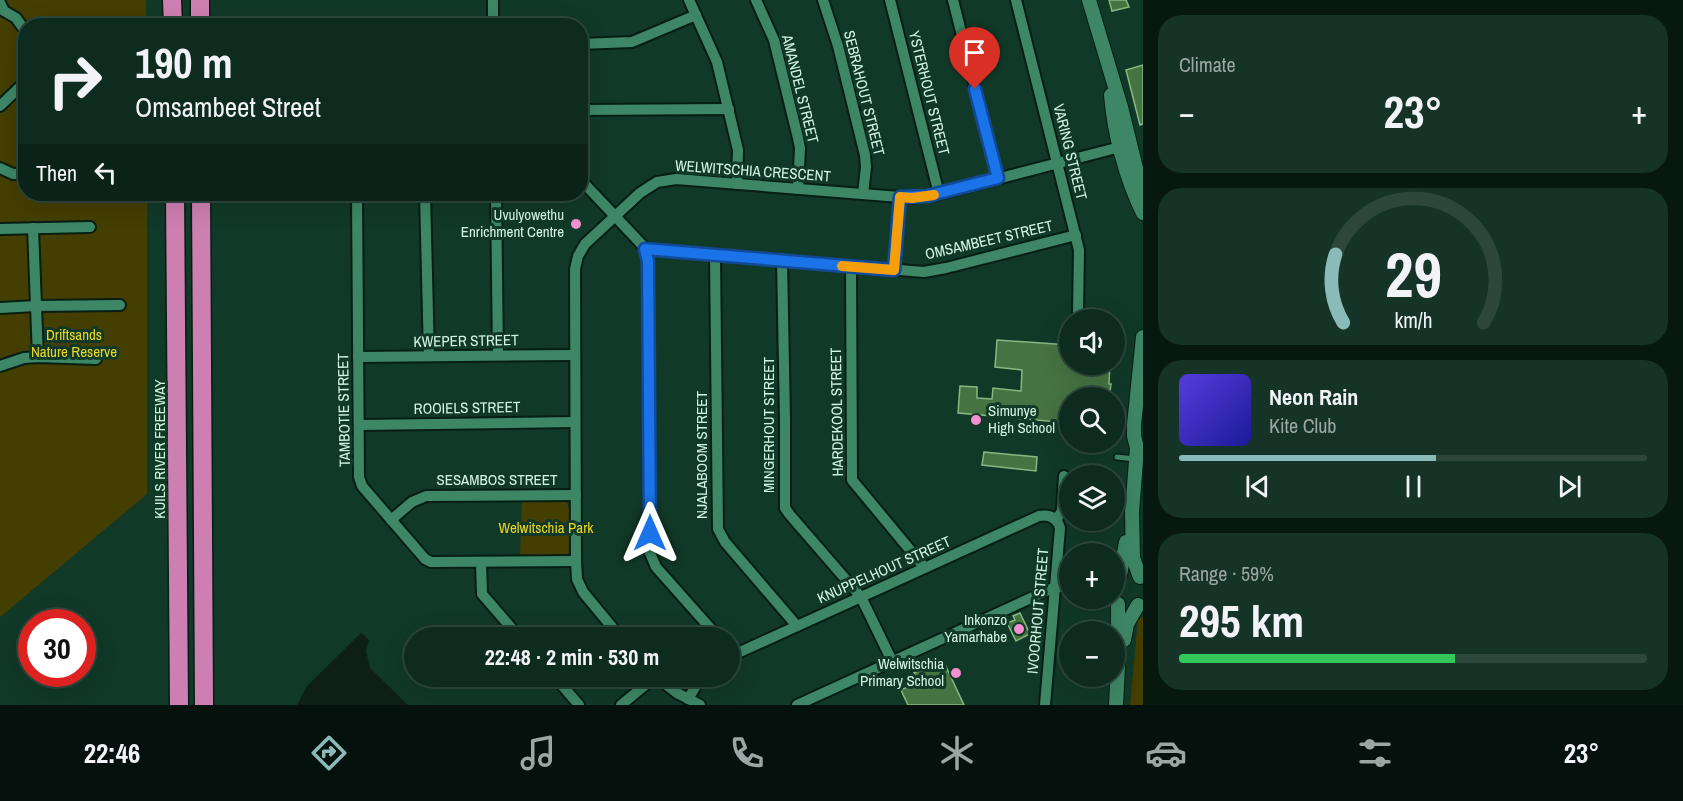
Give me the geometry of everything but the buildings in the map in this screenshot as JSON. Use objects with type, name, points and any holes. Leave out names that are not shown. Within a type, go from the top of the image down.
[{"type":"highway","points":[[172,0],[173,18]]},
{"type":"highway","points":[[200,0],[200,18]]},
{"type":"highway","name":"KUILS RIVER FREEWAY","points":[[175,201],[179,705]]},
{"type":"highway","points":[[201,201],[204,705]]},
{"type":"street","points":[[493,0],[493,18]]},
{"type":"street","points":[[689,0],[715,56],[729,109],[738,150],[737,184]]},
{"type":"street","name":"AMANDEL STREET","points":[[756,0],[774,40],[798,138],[800,148],[798,189]]},
{"type":"street","name":"SEBRAHOUT STREET","points":[[823,0],[838,46],[865,155],[863,195]]},
{"type":"street","name":"YSTERHOUT STREET","points":[[890,0],[939,194]]},
{"type":"street","points":[[953,0],[998,178]]},
{"type":"street","name":"VARING STREET","points":[[1016,0],[1076,235],[1080,260],[1078,309]]},
{"type":"street","points":[[1089,0],[1143,197]]},
{"type":"street","points":[[1,11],[18,21]]},
{"type":"street","points":[[588,44],[633,42],[696,15]]},
{"type":"street","points":[[0,106],[18,89]]},
{"type":"street","points":[[588,110],[729,109]]},
{"type":"street","points":[[1130,151],[1135,193],[1143,213]]},
{"type":"street","name":"WELWITSCHIA CRESCENT","points":[[612,627],[583,592],[577,579],[575,355],[576,262],[585,244],[614,216],[645,188],[663,180],[676,179],[863,195],[927,196],[1057,163],[1130,151]]},
{"type":"street","points":[[0,168],[18,174]]},
{"type":"street","points":[[588,188],[645,249],[648,261],[650,553],[656,567],[709,627]]},
{"type":"street","points":[[894,270],[900,197]]},
{"type":"street","name":"TAMBOTIE STREET","points":[[357,201],[360,482],[364,490],[425,559],[431,562],[576,561]]},
{"type":"street","points":[[425,201],[429,356]]},
{"type":"street","points":[[496,201],[498,355]]},
{"type":"street","points":[[0,229],[90,227]]},
{"type":"street","points":[[33,228],[38,357]]},
{"type":"street","name":"OMSAMBEET STREET","points":[[645,249],[924,272],[1076,235]]},
{"type":"street","name":"NJALABOOM STREET","points":[[715,255],[718,529],[725,542],[797,626]]},
{"type":"street","name":"MINGERHOUT STREET","points":[[782,261],[785,508],[861,597],[892,662]]},
{"type":"street","name":"HARDEKOOL STREET","points":[[851,266],[851,477],[855,485],[925,568]]},
{"type":"street","points":[[0,308],[120,305]]},
{"type":"street","points":[[1137,454],[1134,436],[1140,390],[1143,337]]},
{"type":"street","name":"KWEPER STREET","points":[[358,357],[575,355]]},
{"type":"street","points":[[0,366],[14,360],[38,357],[96,358]]},
{"type":"street","points":[[1141,579],[1133,558],[1132,512],[1137,454],[1143,421]]},
{"type":"street","name":"ROOIELS STREET","points":[[359,425],[575,422]]},
{"type":"street","name":"SESAMBOS STREET","points":[[391,520],[412,502],[426,496],[576,495]]},
{"type":"street","points":[[1124,543],[1132,512]]},
{"type":"street","name":"IVOORHOUT STREET","points":[[1045,705],[1060,528],[1054,519],[1059,514]]},
{"type":"street","name":"KNUPPELHOUT STREET","points":[[740,650],[1039,516],[1054,519]]},
{"type":"street","points":[[481,563],[482,594],[510,627]]},
{"type":"street","points":[[1125,575],[1130,573],[1141,579]]},
{"type":"street","points":[[797,705],[1059,587]]},
{"type":"street","points":[[1125,606],[1128,608],[1141,602]]},
{"type":"street","points":[[1125,634],[1127,624],[1141,602]]},
{"type":"street","points":[[563,687],[579,705]]},
{"type":"street","points":[[621,705],[643,687]]},
{"type":"street","points":[[667,687],[700,705]]},
{"type":"street","points":[[688,699],[695,687]]},
{"type":"street","points":[[1116,705],[1117,687]]},
{"type":"lane","points":[[1117,457],[1137,454]]},
{"type":"green space","name":"Driftsands Nature Reserve","points":[[0,0],[146,0],[146,18],[18,18],[18,201],[147,201],[147,494],[0,617]]},
{"type":"green space","name":"Welwitschia Park","points":[[522,499],[565,500],[568,504],[571,529],[571,547],[566,557],[520,559]]},
{"type":"green space","points":[[1143,616],[1143,705],[1130,705],[1138,620]]},
{"type":"shaded area","points":[[361,633],[369,640],[366,651],[370,668],[408,705],[297,705],[307,686]]},
{"type":"slow traffic","points":[[842,266],[894,270],[900,197],[934,195]]},
{"type":"place","name":"Uvulyowethu Enrichment Centre","points":[[576,224]]},
{"type":"place","name":"Simunye High School","points":[[976,420]]},
{"type":"place","name":"Inkonzo Yamarhabe","points":[[1019,629]]},
{"type":"place","name":"Welwitschia Primary School","points":[[956,673]]},
{"type":"route","points":[[650,533],[648,261],[645,249],[894,270],[900,197],[927,196],[998,178],[975,89]]}]
